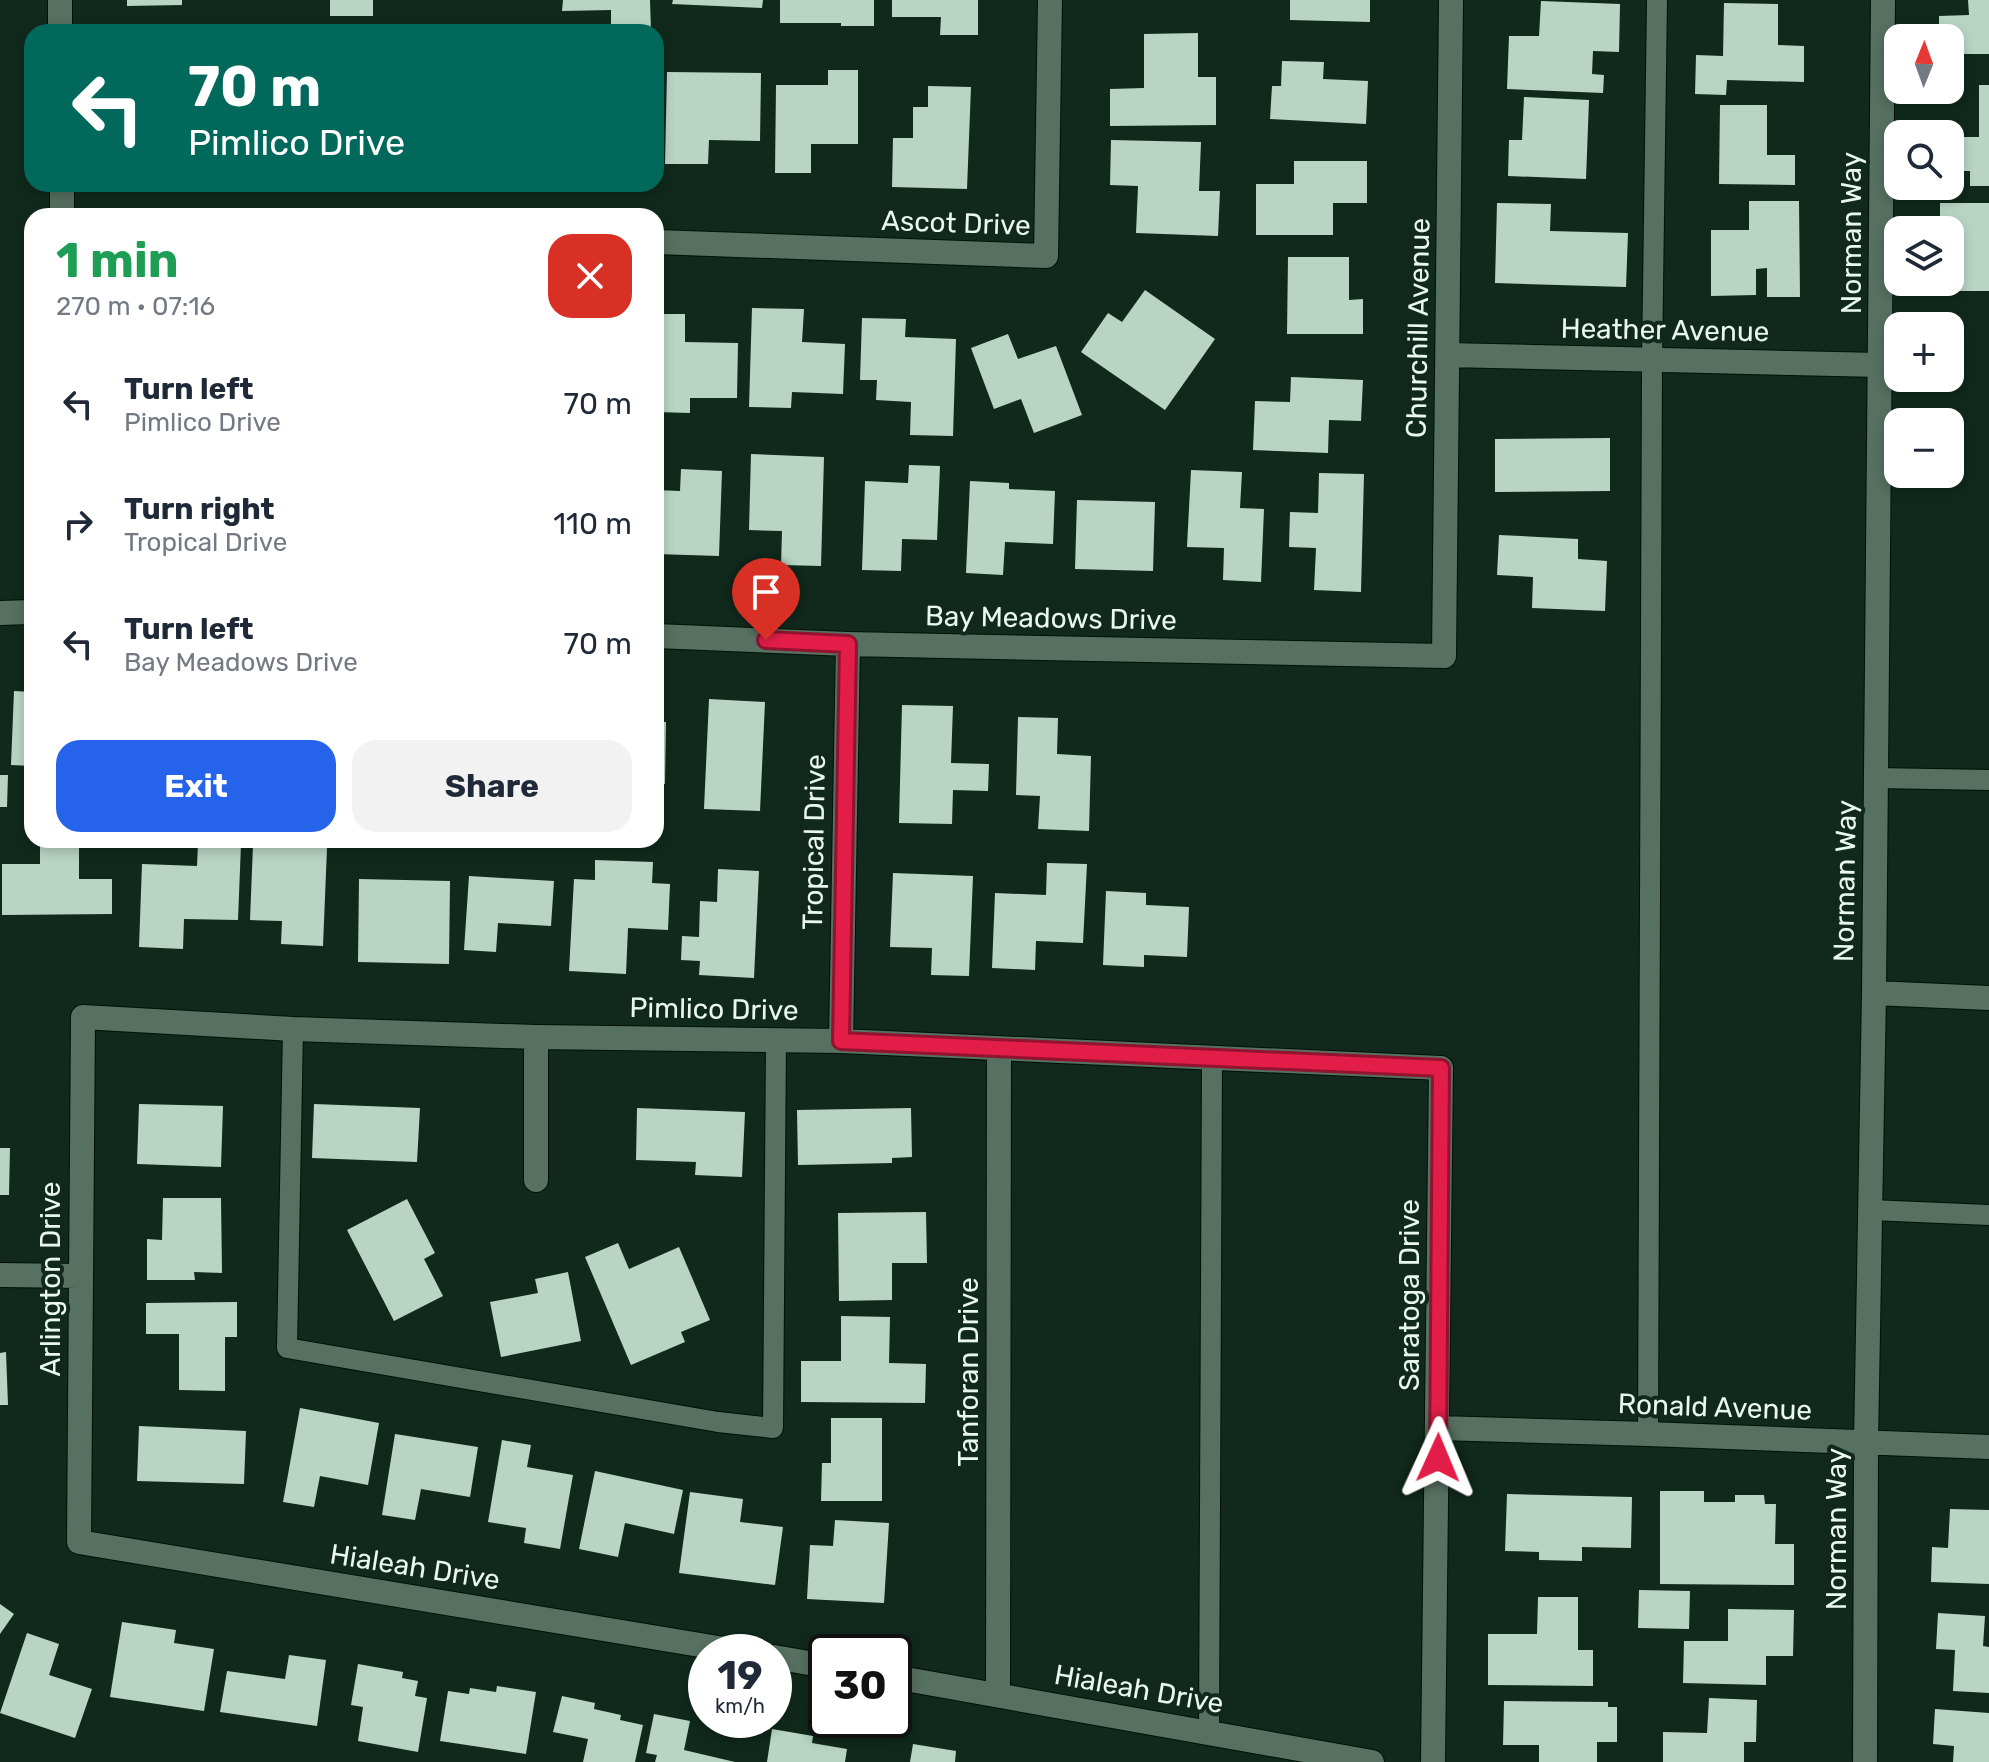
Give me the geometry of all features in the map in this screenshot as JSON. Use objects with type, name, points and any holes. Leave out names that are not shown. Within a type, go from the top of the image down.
[{"type":"street","points":[[60,0],[60,24]]},
{"type":"street","name":"Ascot Drive","points":[[664,242],[1046,256],[1050,0]]},
{"type":"street","name":"Churchill Avenue","points":[[1444,656],[1451,0]]},
{"type":"street","name":"Norman Way","points":[[1865,1762],[1883,0]]},
{"type":"street","name":"Heather Avenue","points":[[1448,355],[1880,365]]},
{"type":"street","points":[[0,613],[24,612]]},
{"type":"street","name":"Bay Meadows Drive","points":[[664,636],[848,644],[1444,656]]},
{"type":"street","name":"Tropical Drive","points":[[841,1041],[848,644]]},
{"type":"street","points":[[1874,993],[1989,998]]},
{"type":"street","name":"Pimlico Drive","points":[[83,1017],[293,1029],[536,1037],[841,1041],[1441,1068]]},
{"type":"street","name":"Arlington Drive","points":[[79,1542],[83,1017]]},
{"type":"street","points":[[536,1037],[536,1180]]},
{"type":"street","name":"Tanforan Drive","points":[[998,1694],[999,1049]]},
{"type":"street","name":"Saratoga Drive","points":[[1433,1762],[1441,1068]]},
{"type":"street","points":[[0,1275],[80,1276]]},
{"type":"street","name":"Ronald Avenue","points":[[1438,1428],[1989,1447]]},
{"type":"street","name":"Hialeah Drive","points":[[79,1542],[688,1643]]},
{"type":"street","name":"Hialeah Drive","points":[[912,1680],[1372,1762]]},
{"type":"lane","points":[[1648,1434],[1652,361],[1657,0]]},
{"type":"lane","points":[[1876,778],[1989,780]]},
{"type":"lane","points":[[293,1029],[287,1348],[718,1422],[773,1428],[776,1040]]},
{"type":"lane","points":[[1209,1733],[1212,1058]]},
{"type":"lane","points":[[1870,1210],[1989,1215]]},
{"type":"building","points":[[127,0],[182,0],[182,5],[127,6]]},
{"type":"building","points":[[330,0],[373,0],[373,16],[330,16]]},
{"type":"building","points":[[563,0],[650,0],[651,24],[611,24],[611,10],[562,11]]},
{"type":"building","points":[[673,0],[763,0],[762,8],[672,4]]},
{"type":"building","points":[[780,0],[874,0],[874,26],[780,23]]},
{"type":"building","points":[[892,0],[978,0],[978,35],[940,35],[941,17],[892,17]]},
{"type":"building","points":[[1290,0],[1370,0],[1370,22],[1290,20]]},
{"type":"building","points":[[1968,0],[1989,0],[1989,54],[1964,54],[1964,24],[1939,24],[1939,16],[1969,15]]},
{"type":"building","points":[[1541,1],[1620,4],[1619,52],[1593,51],[1592,74],[1604,75],[1603,93],[1507,89],[1509,36],[1539,36]]},
{"type":"building","points":[[1724,3],[1778,4],[1778,45],[1804,46],[1804,82],[1727,80],[1726,95],[1695,94],[1696,55],[1723,56]]},
{"type":"building","points":[[1198,33],[1198,77],[1216,77],[1216,125],[1110,126],[1110,89],[1144,88],[1144,34]]},
{"type":"building","points":[[1282,61],[1324,62],[1323,79],[1368,81],[1366,124],[1270,119],[1272,86],[1281,86]]},
{"type":"building","points":[[828,70],[858,70],[858,144],[811,144],[811,173],[775,173],[776,85],[828,85]]},
{"type":"building","points":[[667,72],[761,73],[760,141],[709,140],[708,164],[665,164]]},
{"type":"building","points":[[1979,85],[1989,85],[1989,186],[1970,186],[1970,171],[1964,171],[1964,137],[1979,137]]},
{"type":"building","points":[[928,86],[971,87],[967,189],[892,187],[893,138],[913,138],[913,107],[928,107]]},
{"type":"building","points":[[1524,97],[1589,100],[1586,179],[1508,176],[1509,140],[1522,140]]},
{"type":"building","points":[[1720,105],[1767,105],[1767,155],[1795,155],[1795,185],[1719,184]]},
{"type":"building","points":[[1111,140],[1201,142],[1199,191],[1220,191],[1218,236],[1136,233],[1138,186],[1110,185]]},
{"type":"building","points":[[1294,161],[1367,161],[1367,203],[1333,203],[1333,235],[1256,235],[1256,184],[1294,184]]},
{"type":"building","points":[[1749,201],[1799,201],[1800,297],[1767,297],[1767,268],[1756,269],[1756,295],[1711,296],[1711,230],[1749,230]]},
{"type":"building","points":[[1497,203],[1551,204],[1550,231],[1628,233],[1626,287],[1495,283]]},
{"type":"building","points":[[1940,203],[1989,203],[1989,291],[1964,291],[1964,216],[1940,216]]},
{"type":"building","points":[[1288,257],[1349,257],[1349,300],[1363,299],[1363,334],[1287,334]]},
{"type":"building","points":[[1145,290],[1215,339],[1165,410],[1081,352],[1108,313],[1122,322]]},
{"type":"building","points":[[752,308],[804,309],[802,342],[845,344],[843,394],[792,392],[791,408],[749,407]]},
{"type":"building","points":[[664,314],[685,314],[685,342],[738,343],[737,398],[690,398],[690,413],[664,412]]},
{"type":"building","points":[[862,318],[906,319],[905,337],[956,339],[953,436],[910,435],[911,402],[876,400],[877,380],[860,380]]},
{"type":"building","points":[[1008,334],[1018,359],[1056,346],[1082,415],[1034,433],[1021,399],[994,409],[971,348]]},
{"type":"building","points":[[1291,377],[1363,380],[1361,421],[1329,420],[1328,453],[1253,450],[1255,401],[1290,402]]},
{"type":"building","points":[[1610,438],[1610,491],[1495,492],[1495,439]]},
{"type":"building","points":[[751,454],[824,457],[821,566],[781,565],[782,531],[749,530]]},
{"type":"building","points":[[909,465],[940,466],[937,540],[902,539],[901,571],[862,570],[865,481],[908,483]]},
{"type":"building","points":[[681,469],[722,471],[719,556],[664,554],[664,490],[680,491]]},
{"type":"building","points":[[1191,470],[1242,472],[1240,508],[1264,509],[1261,582],[1223,580],[1224,548],[1187,547]]},
{"type":"building","points":[[1319,473],[1364,474],[1361,592],[1314,590],[1316,548],[1289,547],[1290,512],[1318,513]]},
{"type":"building","points":[[970,481],[1009,483],[1009,489],[1055,491],[1053,544],[1005,542],[1003,575],[966,573]]},
{"type":"building","points":[[1077,500],[1155,502],[1153,571],[1075,569]]},
{"type":"building","points":[[1499,535],[1578,539],[1578,559],[1607,561],[1605,611],[1532,608],[1533,577],[1497,575]]},
{"type":"building","points":[[14,691],[24,692],[24,766],[11,765]]},
{"type":"building","points":[[709,699],[765,702],[760,811],[704,809]]},
{"type":"building","points":[[902,705],[953,706],[951,763],[989,764],[988,791],[953,790],[952,824],[899,823]]},
{"type":"building","points":[[1018,717],[1058,718],[1057,754],[1091,756],[1089,831],[1038,829],[1040,796],[1016,795]]},
{"type":"building","points":[[664,722],[666,722],[665,784]]},
{"type":"building","points":[[0,775],[8,775],[7,807],[0,807]]},
{"type":"building","points":[[40,848],[79,848],[79,879],[112,879],[112,914],[2,915],[2,864],[40,864]]},
{"type":"building","points":[[198,848],[241,848],[238,920],[184,919],[183,949],[139,947],[142,864],[197,866]]},
{"type":"building","points":[[253,848],[327,848],[323,946],[281,944],[282,921],[250,920]]},
{"type":"building","points":[[595,860],[653,862],[652,883],[670,884],[668,930],[628,928],[626,974],[569,971],[574,879],[595,880]]},
{"type":"building","points":[[1047,863],[1087,864],[1083,943],[1036,941],[1035,970],[992,968],[995,893],[1046,895]]},
{"type":"building","points":[[718,869],[759,871],[754,978],[699,975],[700,961],[681,960],[682,936],[699,937],[700,901],[717,902]]},
{"type":"building","points":[[893,873],[973,876],[969,976],[931,975],[932,948],[890,947]]},
{"type":"building","points":[[469,876],[554,881],[551,926],[498,923],[496,952],[464,950]]},
{"type":"building","points":[[359,879],[450,881],[449,964],[358,962]]},
{"type":"building","points":[[1106,891],[1146,893],[1146,905],[1189,907],[1187,957],[1144,955],[1144,967],[1103,965]]},
{"type":"building","points":[[139,1104],[223,1106],[221,1167],[137,1164]]},
{"type":"building","points":[[314,1104],[420,1108],[417,1162],[312,1158]]},
{"type":"building","points":[[637,1108],[745,1112],[742,1177],[695,1175],[696,1162],[636,1160]]},
{"type":"building","points":[[911,1108],[912,1157],[892,1158],[892,1163],[798,1165],[797,1110]]},
{"type":"building","points":[[0,1148],[10,1148],[9,1195],[0,1195]]},
{"type":"building","points":[[163,1198],[221,1198],[222,1273],[194,1272],[195,1280],[147,1280],[147,1239],[162,1240]]},
{"type":"building","points":[[407,1199],[435,1253],[424,1259],[443,1296],[394,1321],[347,1230]]},
{"type":"building","points":[[926,1212],[927,1263],[892,1263],[892,1300],[839,1301],[838,1213]]},
{"type":"building","points":[[618,1243],[629,1269],[679,1247],[710,1320],[681,1332],[685,1342],[631,1365],[585,1257]]},
{"type":"building","points":[[568,1272],[581,1341],[501,1357],[490,1302],[538,1293],[535,1279]]},
{"type":"building","points":[[237,1302],[237,1337],[225,1337],[225,1391],[179,1390],[179,1334],[146,1334],[146,1303]]},
{"type":"building","points":[[841,1316],[890,1317],[889,1363],[926,1364],[925,1403],[801,1402],[801,1361],[841,1361]]},
{"type":"building","points":[[6,1352],[8,1405],[0,1405],[0,1353]]},
{"type":"building","points":[[300,1408],[379,1423],[368,1485],[320,1476],[314,1507],[283,1502]]},
{"type":"building","points":[[831,1418],[882,1418],[882,1501],[821,1501],[822,1463],[831,1463]]},
{"type":"building","points":[[139,1426],[246,1431],[244,1484],[137,1481]]},
{"type":"building","points":[[395,1434],[478,1447],[470,1497],[421,1489],[415,1520],[382,1515]]},
{"type":"building","points":[[502,1440],[531,1445],[527,1467],[573,1475],[560,1549],[524,1543],[526,1528],[488,1522]]},
{"type":"building","points":[[595,1471],[683,1490],[674,1534],[625,1523],[618,1557],[579,1549]]},
{"type":"building","points":[[1660,1491],[1704,1491],[1704,1502],[1735,1502],[1735,1495],[1764,1495],[1765,1504],[1776,1504],[1775,1544],[1794,1544],[1794,1585],[1660,1584]]},
{"type":"building","points":[[690,1492],[743,1499],[740,1522],[783,1527],[775,1585],[679,1573]]},
{"type":"building","points":[[1507,1494],[1632,1497],[1631,1548],[1582,1547],[1582,1561],[1539,1560],[1539,1552],[1505,1551]]},
{"type":"building","points":[[1950,1509],[1989,1510],[1989,1584],[1931,1582],[1932,1547],[1948,1548]]},
{"type":"building","points":[[835,1520],[889,1523],[884,1603],[807,1599],[810,1545],[833,1546]]},
{"type":"building","points":[[1639,1590],[1690,1591],[1689,1629],[1638,1628]]},
{"type":"building","points":[[1538,1597],[1578,1597],[1578,1650],[1593,1650],[1593,1686],[1488,1685],[1488,1634],[1537,1634]]},
{"type":"building","points":[[0,1604],[14,1614],[0,1634]]},
{"type":"building","points":[[1728,1609],[1794,1610],[1793,1656],[1766,1656],[1766,1685],[1683,1683],[1684,1641],[1728,1641]]},
{"type":"building","points":[[1938,1613],[1985,1616],[1983,1646],[1989,1647],[1989,1693],[1953,1691],[1955,1650],[1936,1649]]},
{"type":"building","points":[[122,1622],[176,1630],[174,1643],[214,1649],[204,1711],[110,1697]]},
{"type":"building","points":[[27,1633],[59,1644],[49,1675],[92,1689],[75,1738],[0,1713]]},
{"type":"building","points":[[289,1655],[326,1660],[317,1726],[220,1712],[227,1671],[285,1679]]},
{"type":"building","points":[[358,1664],[403,1672],[402,1678],[418,1681],[415,1696],[427,1698],[418,1752],[358,1741],[363,1707],[351,1705]]},
{"type":"building","points":[[497,1686],[536,1692],[526,1754],[440,1741],[448,1691],[469,1694],[470,1688],[496,1692]]},
{"type":"building","points":[[562,1696],[595,1703],[594,1709],[621,1715],[620,1720],[643,1725],[635,1762],[583,1762],[588,1739],[553,1732]]},
{"type":"building","points":[[1709,1698],[1757,1700],[1756,1742],[1744,1742],[1744,1762],[1663,1762],[1663,1732],[1707,1733]]},
{"type":"building","points":[[1504,1701],[1608,1702],[1608,1707],[1617,1707],[1617,1742],[1597,1742],[1597,1762],[1539,1762],[1539,1745],[1503,1745]]},
{"type":"building","points":[[1935,1709],[1989,1713],[1989,1762],[1953,1762],[1954,1746],[1933,1744]]},
{"type":"building","points":[[654,1714],[688,1721],[684,1750],[735,1762],[655,1762],[657,1755],[646,1753]]},
{"type":"building","points":[[792,1732],[808,1735],[808,1738],[813,1738],[812,1743],[847,1749],[845,1762],[767,1762],[771,1738],[792,1738]]},
{"type":"building","points":[[913,1744],[956,1751],[955,1762],[910,1762]]},
{"type":"route","points":[[766,640],[848,644],[841,1041],[1441,1068],[1438,1458]]}]
